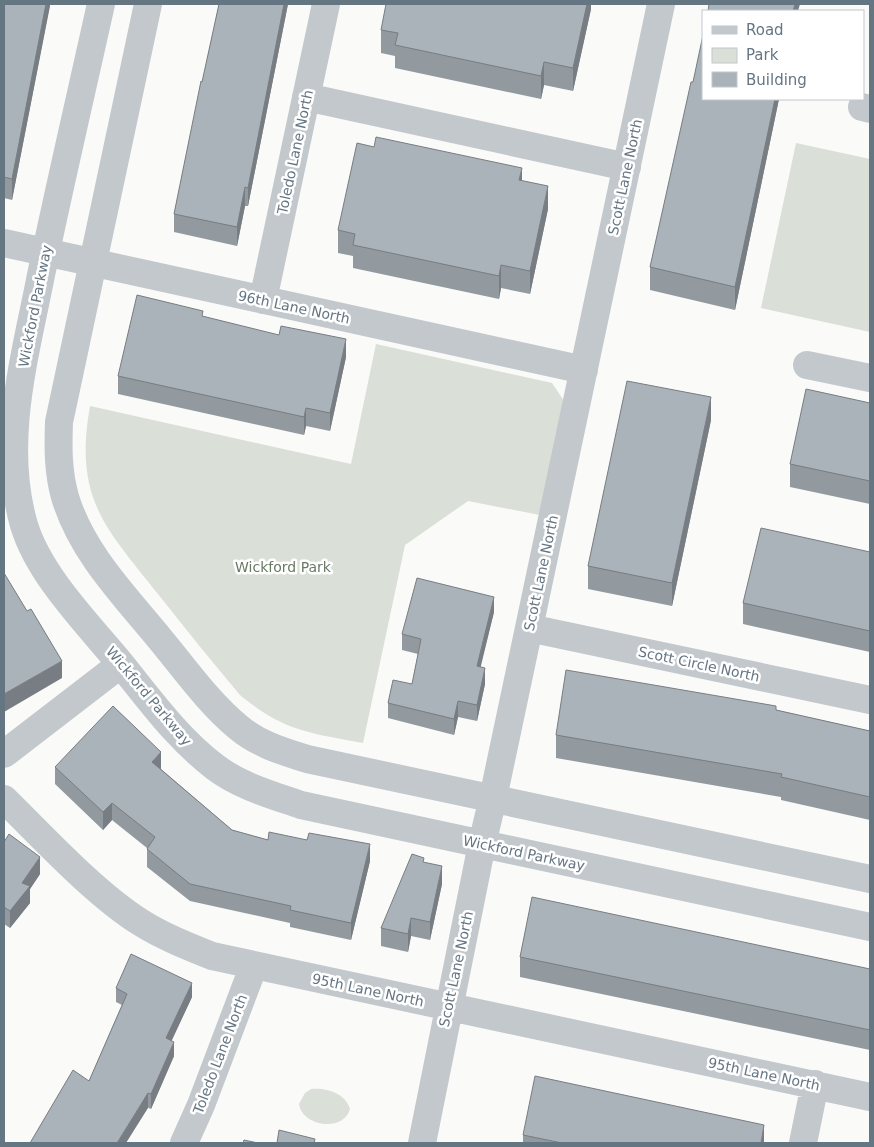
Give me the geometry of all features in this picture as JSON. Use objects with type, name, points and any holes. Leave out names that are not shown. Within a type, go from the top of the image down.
[{"type":"street","name":"Wickford Parkway","points":[[101,4],[46,252],[14,415],[11,448],[13,485],[24,527],[41,561],[61,590],[179,736],[217,768],[257,790],[301,805],[870,927]]},
{"type":"street","points":[[148,4],[59,422],[58,461],[65,497],[79,532],[97,562],[209,699],[240,728],[270,747],[307,759],[870,879]]},
{"type":"street","name":"Toledo Lane North","points":[[263,300],[326,4]]},
{"type":"street","name":"Scott Lane North","points":[[422,1143],[482,844],[661,4]]},
{"type":"street","points":[[306,98],[627,167]]},
{"type":"street","name":"96th Lane North","points":[[4,243],[584,370]]},
{"type":"street","points":[[807,365],[870,378]]},
{"type":"street","name":"Scott Circle North","points":[[529,628],[870,700]]},
{"type":"street","points":[[4,754],[121,664]]},
{"type":"street","name":"95th Lane North","points":[[4,799],[105,895],[138,921],[167,938],[212,956],[870,1097]]},
{"type":"street","name":"Toledo Lane North","points":[[184,1143],[201,1105],[254,965]]},
{"type":"street","points":[[802,1143],[815,1084]]},
{"type":"green space","points":[[796,143],[870,159],[870,332],[761,308]]},
{"type":"green space","name":"Wickford Park","points":[[376,344],[552,383],[564,401],[540,515],[468,501],[405,545],[363,743],[298,729],[270,716],[240,695],[122,549],[109,529],[98,509],[90,488],[86,465],[86,438],[90,406],[351,464]]},
{"type":"green space","points":[[311,1089],[328,1090],[340,1095],[348,1103],[350,1109],[346,1117],[332,1124],[323,1124],[307,1117],[302,1112],[299,1104],[305,1093]]},
{"type":"building","points":[[4,4],[46,4],[12,179],[4,177]]},
{"type":"building","points":[[219,4],[284,4],[248,188],[245,187],[237,227],[174,214]]},
{"type":"building","points":[[386,4],[587,4],[573,68],[544,62],[541,76],[395,45],[398,33],[381,30]]},
{"type":"building","points":[[709,4],[795,4],[793,10],[708,10]]},
{"type":"building","points":[[702,40],[702,100],[775,100],[735,287],[650,267],[691,82],[693,82]]},
{"type":"building","points":[[376,137],[522,168],[519,180],[548,186],[530,271],[501,265],[499,276],[353,245],[355,234],[338,230],[357,143],[374,147]]},
{"type":"building","points":[[137,295],[203,311],[202,316],[279,335],[281,326],[346,339],[330,413],[306,408],[304,417],[118,376]]},
{"type":"building","points":[[627,381],[711,397],[672,583],[588,566]]},
{"type":"building","points":[[806,389],[870,403],[870,481],[790,464]]},
{"type":"building","points":[[761,528],[870,552],[870,631],[743,603]]},
{"type":"building","points":[[4,573],[27,611],[31,609],[62,661],[4,694]]},
{"type":"building","points":[[417,578],[494,597],[477,666],[485,668],[477,705],[458,701],[454,719],[388,703],[393,680],[412,684],[421,639],[402,634]]},
{"type":"building","points":[[566,670],[776,706],[776,710],[870,731],[870,797],[781,777],[782,774],[556,735]]},
{"type":"building","points":[[113,706],[161,752],[152,762],[232,830],[268,840],[269,832],[307,840],[309,833],[370,844],[351,923],[290,910],[291,906],[190,884],[147,849],[155,837],[112,803],[103,812],[55,767]]},
{"type":"building","points":[[9,834],[40,857],[22,883],[30,886],[10,911],[4,907],[4,842]]},
{"type":"building","points":[[412,854],[424,858],[423,862],[442,866],[430,922],[411,918],[408,934],[381,928]]},
{"type":"building","points":[[532,897],[870,969],[870,1030],[520,957]]},
{"type":"building","points":[[131,954],[192,983],[166,1038],[174,1042],[151,1094],[148,1093],[117,1143],[30,1143],[73,1070],[89,1081],[127,994],[116,988]]},
{"type":"building","points":[[535,1076],[764,1125],[761,1143],[562,1143],[523,1135]]},
{"type":"building","points":[[279,1130],[315,1139],[314,1143],[277,1143]]},
{"type":"building","points":[[244,1140],[258,1143],[243,1143]]}]
